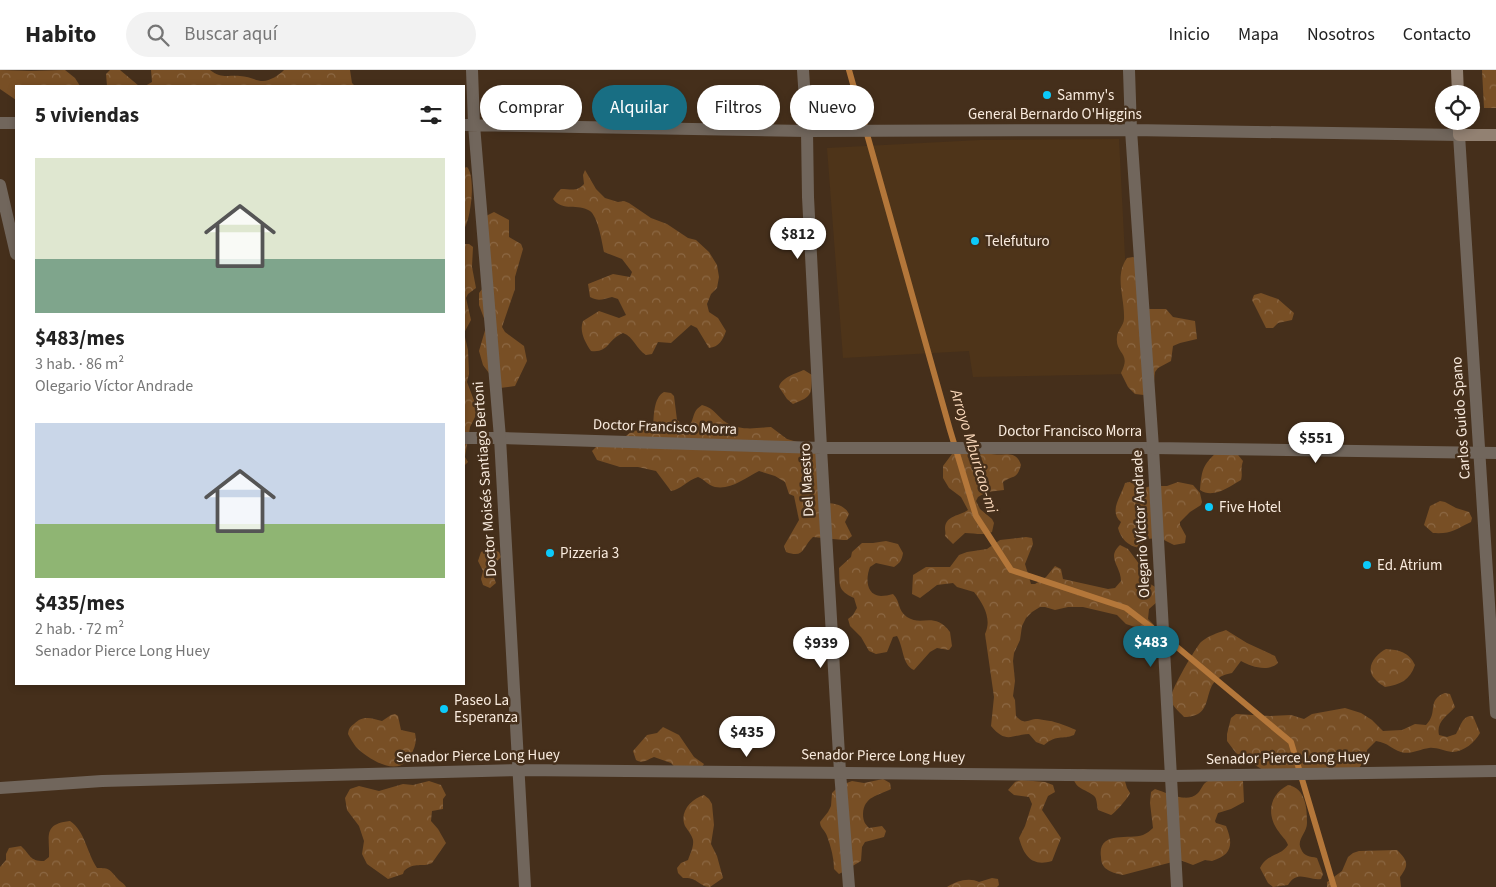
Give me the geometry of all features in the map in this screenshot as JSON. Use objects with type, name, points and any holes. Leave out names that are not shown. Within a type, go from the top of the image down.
[{"type":"main road","points":[[1457,70],[1458,85]]},
{"type":"main road","name":"Carlos Guido Spano","points":[[1459,130],[1459,135]]},
{"type":"main road","name":"General Bernardo O'Higgins","points":[[1459,135],[1496,135]]},
{"type":"street","name":"Doctor Moisés Santiago Bertoni","points":[[472,70],[469,125],[500,438],[525,887]]},
{"type":"street","name":"Del Maestro","points":[[804,70],[808,196],[821,448],[840,772],[849,887]]},
{"type":"street","name":"Olegario Víctor Andrade","points":[[1130,70],[1131,130],[1153,448],[1177,887]]},
{"type":"street","points":[[0,123],[15,123]]},
{"type":"street","name":"General Bernardo O'Higgins","points":[[469,125],[807,131],[1131,130],[1459,135]]},
{"type":"street","name":"Carlos Guido Spano","points":[[1459,135],[1496,713]]},
{"type":"street","points":[[0,185],[15,250]]},
{"type":"street","name":"Doctor Francisco Morra","points":[[465,438],[821,448],[1153,448],[1496,453]]},
{"type":"street","name":"Senador Pierce Long Huey","points":[[0,788],[102,781],[518,770],[1171,776],[1496,771]]},
{"type":"shaded area","points":[[1119,139],[1131,374],[973,377],[969,351],[843,358],[827,148],[980,140]]},
{"type":"green space","points":[[0,70],[65,70],[75,78],[79,85],[15,85],[15,99],[0,89]]},
{"type":"green space","points":[[110,70],[120,70],[138,85],[107,85],[106,74]]},
{"type":"green space","points":[[151,70],[210,70],[221,76],[243,76],[263,81],[269,80],[284,70],[350,70],[354,85],[147,85],[152,82]]},
{"type":"green space","points":[[1482,70],[1496,70],[1496,108],[1484,108]]},
{"type":"green space","points":[[467,167],[470,172],[472,198],[465,227],[465,168]]},
{"type":"green space","points":[[585,170],[596,189],[605,198],[629,203],[651,218],[667,224],[688,238],[696,240],[709,252],[717,265],[719,277],[717,288],[711,294],[707,304],[709,312],[718,318],[726,331],[718,345],[709,348],[697,328],[691,325],[671,343],[658,342],[652,354],[646,355],[630,337],[623,333],[605,348],[591,351],[582,333],[583,321],[599,311],[619,318],[626,315],[618,299],[612,297],[599,300],[590,297],[588,284],[613,274],[630,277],[632,272],[622,259],[604,252],[597,224],[590,211],[561,205],[553,199],[561,189],[574,190],[581,187],[584,184],[583,175]]},
{"type":"green space","points":[[494,212],[509,220],[509,237],[521,244],[523,249],[515,277],[515,289],[502,327],[505,332],[524,346],[527,361],[515,386],[500,388],[483,365],[479,351],[486,327],[479,305],[479,293],[483,288],[486,216]]},
{"type":"green space","points":[[465,244],[473,247],[472,267],[476,288],[466,298],[471,320],[465,331]]},
{"type":"green space","points":[[1133,257],[1142,261],[1148,309],[1166,309],[1173,317],[1195,321],[1197,339],[1173,346],[1171,361],[1158,368],[1155,372],[1154,381],[1144,395],[1135,394],[1128,387],[1121,373],[1125,361],[1124,357],[1117,343],[1117,335],[1124,319],[1121,272],[1127,258]]},
{"type":"green space","points":[[1261,293],[1278,299],[1294,313],[1292,320],[1278,323],[1273,328],[1266,328],[1252,300],[1254,295]]},
{"type":"green space","points":[[465,337],[468,350],[469,374],[467,382],[478,411],[470,427],[465,457]]},
{"type":"green space","points":[[804,370],[812,375],[811,391],[808,397],[793,404],[779,387],[786,378]]},
{"type":"green space","points":[[664,392],[671,393],[674,396],[677,420],[683,425],[691,423],[696,411],[702,405],[713,410],[732,426],[749,428],[771,427],[787,439],[804,444],[817,453],[823,503],[838,505],[847,511],[849,514],[845,522],[852,536],[847,540],[813,537],[800,553],[792,554],[786,552],[784,546],[799,520],[794,496],[789,494],[785,482],[775,476],[759,471],[727,487],[713,486],[698,477],[671,491],[656,471],[638,467],[620,467],[597,460],[592,451],[600,443],[621,440],[632,431],[653,429],[656,403]]},
{"type":"green space","points":[[1220,449],[1234,450],[1243,461],[1241,480],[1216,493],[1200,490],[1204,467]]},
{"type":"green space","points":[[971,452],[1013,455],[1019,460],[1021,465],[1016,475],[1003,482],[1004,490],[987,492],[978,497],[976,501],[980,509],[992,519],[994,523],[992,532],[982,534],[965,533],[953,544],[945,536],[946,524],[951,518],[968,510],[961,497],[949,488],[943,478],[943,466],[952,454]]},
{"type":"green space","points":[[1134,481],[1141,483],[1144,488],[1167,486],[1178,482],[1193,485],[1200,493],[1201,505],[1180,522],[1186,536],[1185,543],[1174,545],[1160,538],[1146,539],[1139,548],[1131,545],[1123,538],[1118,528],[1121,522],[1117,518],[1116,508],[1125,483]]},
{"type":"green space","points":[[1440,501],[1469,512],[1472,518],[1471,522],[1449,532],[1433,533],[1424,525],[1430,506]]},
{"type":"green space","points":[[1032,538],[1033,544],[1025,564],[1031,584],[1035,584],[1046,577],[1055,566],[1061,569],[1063,579],[1108,589],[1115,588],[1121,581],[1114,558],[1114,554],[1120,545],[1128,549],[1140,565],[1147,582],[1157,588],[1157,602],[1149,609],[1148,619],[1154,625],[1154,636],[1148,642],[1139,640],[1135,627],[1126,624],[1117,615],[1083,607],[1068,607],[1055,610],[1040,607],[1026,618],[1022,626],[1020,640],[1014,653],[1013,661],[1015,681],[1013,696],[1016,716],[1022,721],[1038,719],[1059,723],[1076,730],[1074,735],[1056,738],[1044,745],[1036,742],[1029,734],[1005,737],[996,732],[991,726],[994,697],[985,634],[988,623],[984,607],[974,592],[957,587],[953,583],[937,585],[920,598],[912,594],[913,575],[926,567],[950,567],[959,555],[987,549],[1000,540]]},
{"type":"green space","points":[[886,541],[898,544],[903,553],[902,558],[894,567],[876,563],[870,567],[868,576],[869,589],[876,595],[886,596],[893,594],[902,612],[912,620],[939,622],[950,632],[952,646],[949,650],[937,648],[930,652],[914,670],[910,668],[905,660],[897,636],[893,637],[887,652],[876,654],[869,651],[861,637],[850,626],[848,619],[857,608],[854,598],[840,587],[839,568],[851,557],[852,552],[862,543]]},
{"type":"green space","points":[[489,548],[499,552],[501,557],[492,569],[496,583],[490,588],[483,585],[481,579],[483,571],[478,561],[481,552]]},
{"type":"green space","points":[[1226,630],[1247,643],[1275,656],[1278,663],[1265,668],[1255,667],[1241,661],[1232,673],[1214,682],[1202,711],[1195,715],[1184,717],[1171,701],[1175,687],[1201,642],[1210,636]]},
{"type":"green space","points":[[1386,649],[1407,654],[1415,665],[1404,681],[1385,687],[1372,675],[1371,666],[1375,658]]},
{"type":"green space","points":[[1445,693],[1450,694],[1455,707],[1439,726],[1439,735],[1447,737],[1456,734],[1462,722],[1469,716],[1473,716],[1480,733],[1469,746],[1456,752],[1432,748],[1404,753],[1376,741],[1367,750],[1365,760],[1356,772],[1263,770],[1236,753],[1227,741],[1231,718],[1236,714],[1291,715],[1304,719],[1312,714],[1345,708],[1361,713],[1372,720],[1383,731],[1402,730],[1415,724],[1426,725],[1432,716],[1436,699]]},
{"type":"green space","points":[[395,714],[398,716],[401,730],[415,733],[416,742],[406,762],[400,766],[384,765],[376,762],[356,747],[348,734],[349,729],[361,719],[371,718],[382,721]]},
{"type":"green space","points":[[663,727],[679,735],[694,757],[704,764],[698,773],[679,772],[671,763],[654,757],[642,762],[636,760],[633,751],[647,735],[657,733]]},
{"type":"green space","points":[[1083,769],[1124,778],[1130,793],[1111,815],[1098,810],[1095,797],[1079,787],[1075,782],[1073,777],[1078,770]]},
{"type":"green space","points":[[883,779],[890,783],[891,789],[877,795],[866,803],[863,819],[869,828],[882,826],[886,831],[884,837],[865,842],[862,847],[861,861],[839,874],[834,869],[830,844],[820,822],[831,806],[832,793],[839,786],[852,781],[864,783]]},
{"type":"green space","points":[[1021,780],[1045,782],[1053,785],[1055,792],[1048,796],[1042,810],[1061,838],[1052,861],[1034,861],[1023,850],[1019,838],[1032,804],[1029,797],[1014,795],[1008,790],[1015,782]]},
{"type":"green space","points":[[429,781],[441,785],[446,795],[443,799],[443,809],[432,811],[431,821],[446,843],[432,863],[412,866],[404,871],[403,874],[388,879],[367,864],[362,854],[364,841],[359,826],[347,810],[345,798],[350,789],[359,786],[379,791],[403,784],[413,785]]},
{"type":"green space","points":[[1208,781],[1243,781],[1244,802],[1218,813],[1215,821],[1226,826],[1230,838],[1228,852],[1212,861],[1205,860],[1193,865],[1180,860],[1123,875],[1111,872],[1104,867],[1101,849],[1109,839],[1143,835],[1153,828],[1150,803],[1151,792],[1155,789],[1177,797],[1188,798],[1198,793]]},
{"type":"green space","points":[[1288,785],[1299,790],[1306,806],[1307,823],[1300,843],[1302,852],[1317,858],[1323,874],[1321,879],[1299,877],[1292,880],[1288,885],[1273,887],[1268,883],[1260,868],[1266,860],[1281,852],[1288,845],[1275,826],[1271,812],[1273,800]]},
{"type":"green space","points":[[704,795],[712,804],[714,825],[711,844],[717,856],[723,878],[710,887],[692,879],[683,878],[678,873],[677,868],[681,863],[688,860],[693,845],[691,835],[685,826],[685,811],[691,803]]},
{"type":"green space","points":[[70,821],[79,830],[97,868],[109,870],[126,887],[0,887],[0,867],[6,860],[9,848],[21,846],[33,859],[44,861],[49,857],[49,833],[51,828]]},
{"type":"green space","points":[[1397,850],[1406,862],[1405,869],[1400,877],[1401,887],[1327,887],[1327,882],[1342,871],[1348,857],[1353,853],[1359,851]]},
{"type":"green space","points":[[992,878],[998,879],[999,885],[997,887],[947,887],[963,880],[979,882]]},
{"type":"waterway","name":"Arroyo Mburicao-mi","points":[[849,70],[976,516],[1011,570],[1126,608],[1177,647],[1291,742],[1334,887]]},
{"type":"place","name":"Sammy's","points":[[1047,95]]},
{"type":"place","name":"Telefuturo","points":[[975,241]]},
{"type":"place","name":"Five Hotel","points":[[1209,507]]},
{"type":"place","name":"Pizzeria 3","points":[[550,553]]},
{"type":"place","name":"Ed. Atrium","points":[[1367,565]]},
{"type":"place","name":"Paseo La Esperanza","points":[[444,709]]}]
